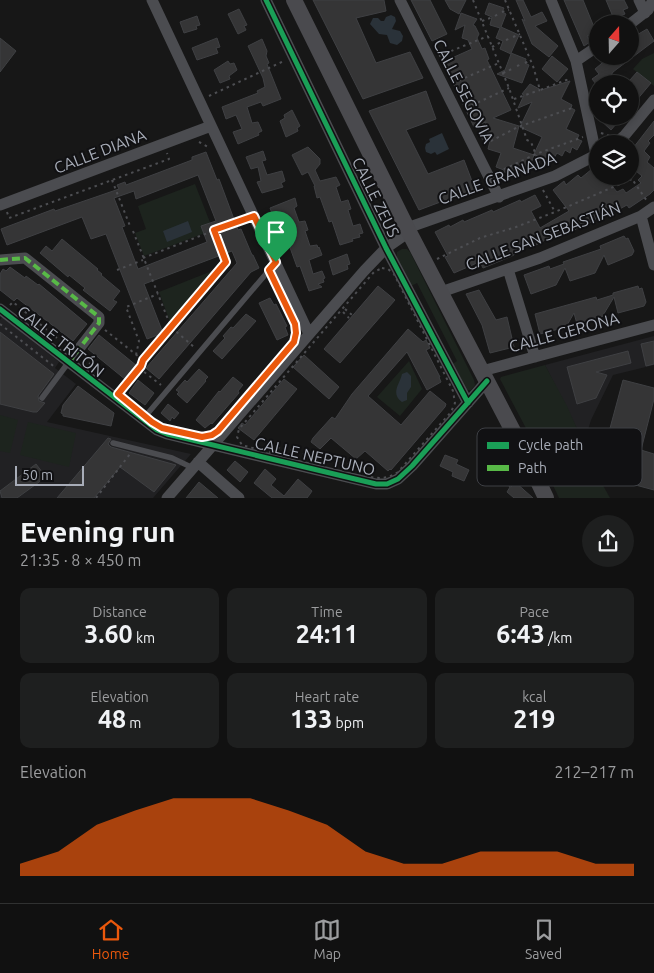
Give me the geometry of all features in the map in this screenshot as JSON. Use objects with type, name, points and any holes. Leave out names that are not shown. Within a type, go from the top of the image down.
[{"type":"main road","points":[[294,0],[408,230],[510,428]]},
{"type":"main road","points":[[540,486],[546,498]]},
{"type":"street","points":[[152,0],[310,334]]},
{"type":"street","name":"CALLE ZEUS","points":[[266,0],[386,248],[468,403]]},
{"type":"street","name":"CALLE SEGOVIA","points":[[400,0],[499,197]]},
{"type":"street","points":[[551,0],[576,61],[593,135]]},
{"type":"street","points":[[639,0],[645,13]]},
{"type":"street","points":[[639,17],[651,6],[653,0]]},
{"type":"street","points":[[576,61],[589,52]]},
{"type":"street","points":[[625,135],[654,100]]},
{"type":"street","name":"CALLE DIANA","points":[[0,206],[211,126]]},
{"type":"street","name":"CALLE GRANADA","points":[[167,498],[386,248],[408,230],[555,176],[589,158]]},
{"type":"street","name":"CALLE SAN SEBASTIÁN","points":[[440,292],[540,258],[641,216],[651,205]]},
{"type":"street","points":[[641,216],[654,265]]},
{"type":"street","points":[[0,260],[25,258],[99,317],[99,323],[68,363]]},
{"type":"street","points":[[508,269],[535,357]]},
{"type":"street","name":"CALLE TRITÓN","points":[[3,308],[68,363],[142,420],[162,432],[213,445]]},
{"type":"street","name":"CALLE GERONA","points":[[484,376],[535,357],[654,325]]},
{"type":"street","name":"CALLE NEPTUNO","points":[[213,445],[368,482],[388,484],[398,479],[412,466],[468,403],[484,376]]},
{"type":"street","points":[[196,465],[239,498]]},
{"type":"lane","points":[[142,420],[276,262]]},
{"type":"lane","points":[[42,398],[68,363]]},
{"type":"lane","points":[[113,443],[196,465]]},
{"type":"path","points":[[473,0],[509,88],[527,140],[531,142],[543,172]]},
{"type":"path","points":[[505,0],[531,60],[540,90]]},
{"type":"path","points":[[482,22],[509,10]]},
{"type":"path","points":[[492,47],[520,34]]},
{"type":"path","points":[[433,58],[488,36]]},
{"type":"path","points":[[207,98],[287,60]]},
{"type":"path","points":[[517,66],[531,60]]},
{"type":"path","points":[[447,85],[499,63]]},
{"type":"path","points":[[503,73],[514,68]]},
{"type":"path","points":[[513,99],[569,79]]},
{"type":"path","points":[[460,111],[509,88]]},
{"type":"path","points":[[483,145],[523,125],[575,107]]},
{"type":"path","points":[[597,131],[605,135]]},
{"type":"path","points":[[498,172],[536,154],[581,138]]},
{"type":"path","points":[[196,142],[206,144],[212,151]]},
{"type":"path","points":[[0,214],[6,212],[9,218],[169,159],[166,151]]},
{"type":"path","points":[[112,180],[130,226]]},
{"type":"path","points":[[435,260],[480,238],[516,227],[618,185]]},
{"type":"path","points":[[636,185],[651,205]]},
{"type":"path","points":[[541,187],[555,212]]},
{"type":"path","points":[[117,270],[214,230],[254,216]]},
{"type":"path","points":[[115,399],[140,368],[143,360],[226,262],[214,230]]},
{"type":"path","points":[[133,231],[171,327],[200,352]]},
{"type":"path","points":[[382,268],[391,271],[455,394],[455,403],[451,412],[398,472],[390,477],[383,478],[359,474],[360,467],[272,446],[270,453],[246,447],[238,440],[239,429],[374,272],[382,268]]},
{"type":"path","points":[[136,354],[139,340],[126,307],[158,294]]},
{"type":"path","points":[[3,308],[8,308],[12,302],[98,370]]},
{"type":"path","points":[[345,308],[352,314]]},
{"type":"path","points":[[342,312],[349,318]]},
{"type":"path","points":[[0,324],[55,367]]},
{"type":"path","points":[[104,329],[143,360]]},
{"type":"path","points":[[140,368],[163,386]]},
{"type":"path","points":[[96,498],[134,449]]},
{"type":"shaded area","points":[[391,15],[395,17],[396,21],[392,29],[400,31],[403,36],[402,41],[397,45],[390,43],[387,35],[379,34],[370,24],[373,18],[384,21],[386,17]]},
{"type":"shaded area","points":[[654,53],[654,86],[633,69],[639,65],[642,59]]},
{"type":"shaded area","points":[[442,133],[449,149],[437,155],[435,152],[431,154],[426,152],[425,148],[426,144],[430,142],[429,139]]},
{"type":"shaded area","points":[[195,184],[213,230],[144,256],[135,233],[146,229],[138,206]]},
{"type":"shaded area","points":[[188,221],[192,232],[167,242],[163,231]]},
{"type":"shaded area","points":[[407,249],[410,252],[474,380],[475,385],[471,390],[466,390],[451,365],[457,361],[417,283],[411,286],[397,259],[397,252]]},
{"type":"shaded area","points":[[217,269],[172,323],[170,322],[159,292]]},
{"type":"shaded area","points":[[2,317],[59,362],[55,368],[76,384],[47,422],[191,454],[153,498],[0,498],[0,320]]},
{"type":"shaded area","points":[[654,336],[654,365],[613,375],[589,428],[576,428],[545,365]]},
{"type":"shaded area","points":[[409,361],[422,389],[400,416],[377,397]]},
{"type":"shaded area","points":[[545,365],[577,428],[526,428],[500,379],[501,377]]},
{"type":"shaded area","points":[[407,372],[411,376],[411,387],[407,393],[407,400],[402,402],[398,399],[396,392],[402,374]]},
{"type":"shaded area","points":[[0,415],[18,420],[10,453],[0,451]]},
{"type":"shaded area","points":[[28,422],[76,433],[69,467],[20,455]]},
{"type":"shaded area","points":[[553,486],[603,486],[610,498],[559,498]]},
{"type":"building","points":[[313,0],[384,0],[386,11],[356,18],[376,63],[410,52],[423,78],[363,99]]},
{"type":"building","points":[[411,0],[430,0],[447,34],[432,41]]},
{"type":"building","points":[[445,0],[466,0],[459,14],[450,9]]},
{"type":"building","points":[[516,0],[523,0],[531,17],[542,12],[547,21],[535,26],[558,46],[549,57],[532,44]]},
{"type":"building","points":[[564,0],[583,0],[589,15],[589,35],[587,36],[589,43],[584,46]]},
{"type":"building","points":[[606,0],[624,0],[628,8],[623,10],[625,14],[612,15]]},
{"type":"building","points":[[489,3],[504,8],[502,12],[506,14],[501,27],[519,35],[511,53],[526,59],[525,63],[529,65],[522,83],[497,74],[505,70],[511,54],[500,49],[503,41],[496,38],[500,28],[490,25],[492,17],[485,14]]},
{"type":"building","points":[[239,9],[247,25],[244,26],[246,30],[238,34],[228,14]]},
{"type":"building","points":[[461,13],[477,19],[473,25],[479,34],[477,38],[482,49],[485,48],[489,59],[487,60],[511,110],[493,118],[519,126],[513,148],[534,155],[529,169],[524,167],[522,173],[517,171],[515,176],[496,167],[501,153],[488,149],[490,141],[482,139],[486,122],[474,127],[443,62],[472,49],[468,40],[462,38],[465,25],[455,30]]},
{"type":"building","points":[[197,16],[200,25],[196,26],[197,29],[184,33],[180,22]]},
{"type":"building","points":[[647,29],[654,41],[639,52],[639,34]]},
{"type":"building","points":[[0,38],[16,51],[0,72]]},
{"type":"building","points":[[217,38],[220,47],[216,48],[218,53],[197,60],[192,48]]},
{"type":"building","points":[[262,39],[267,51],[266,56],[269,63],[267,64],[281,99],[263,106],[261,102],[247,107],[252,123],[258,122],[262,131],[258,133],[259,135],[238,144],[233,132],[242,129],[236,115],[226,119],[222,107],[258,93],[257,91],[265,87],[263,78],[248,46]]},
{"type":"building","points":[[552,56],[568,69],[557,82],[542,69]]},
{"type":"building","points":[[228,61],[230,64],[234,63],[237,70],[229,76],[230,79],[220,83],[214,70]]},
{"type":"building","points":[[600,65],[622,65],[611,75],[598,75],[599,74],[595,69]]},
{"type":"building","points":[[637,72],[651,83],[639,97],[639,75],[634,75]]},
{"type":"building","points":[[570,81],[561,99],[572,105],[571,108],[575,110],[566,129],[579,135],[577,139],[582,141],[577,150],[572,147],[570,153],[565,150],[562,156],[557,153],[554,158],[550,156],[547,161],[534,154],[542,137],[520,127],[532,102],[518,108],[524,95],[522,94],[530,84],[541,90]]},
{"type":"building","points":[[426,91],[436,119],[406,130],[428,174],[464,160],[475,189],[419,210],[369,111]]},
{"type":"building","points":[[292,110],[300,126],[297,128],[298,131],[286,137],[280,121],[285,118],[284,115]]},
{"type":"building","points":[[654,121],[654,135],[648,141],[650,143],[644,151],[650,157],[647,162],[654,168],[654,190],[650,194],[629,208],[627,205],[601,219],[599,217],[558,237],[556,234],[536,245],[534,242],[512,256],[483,268],[481,264],[478,265],[477,263],[454,273],[445,257],[448,256],[435,232],[492,210],[493,212],[520,200],[521,202],[535,195],[541,206],[531,211],[540,228],[569,211],[553,190],[564,181],[566,185],[578,175],[581,178],[589,171],[589,185],[611,185],[617,192],[623,189],[626,193],[641,183],[639,181],[642,176],[639,174],[639,140]]},
{"type":"building","points":[[606,125],[615,125],[611,130]]},
{"type":"building","points":[[308,147],[320,159],[320,164],[315,170],[320,181],[336,177],[340,185],[336,187],[341,202],[348,200],[351,209],[348,210],[353,226],[360,224],[363,233],[359,234],[360,237],[352,239],[353,241],[340,245],[332,221],[329,222],[320,197],[317,198],[315,186],[308,172],[302,175],[292,155]]},
{"type":"building","points":[[263,151],[266,160],[262,161],[267,175],[282,171],[285,181],[281,183],[283,187],[262,193],[257,182],[261,181],[258,167],[251,169],[246,157]]},
{"type":"building","points":[[206,152],[217,180],[219,179],[238,230],[241,229],[259,268],[251,272],[159,379],[146,368],[237,263],[232,251],[144,284],[163,333],[147,339],[106,234],[91,239],[82,217],[7,245],[1,229],[54,209],[55,211],[119,189],[117,185],[125,182],[126,185],[192,160],[192,157]],"holes":[[[198,175],[216,221],[201,226],[207,242],[138,269],[122,227],[125,226],[114,198],[134,191],[136,199]]]},
{"type":"building","points":[[295,198],[297,206],[294,208],[299,222],[305,221],[308,230],[305,231],[310,246],[317,245],[322,255],[309,260],[313,274],[322,271],[325,278],[323,279],[324,282],[318,284],[322,287],[309,291],[300,266],[297,267],[288,242],[286,243],[284,240],[281,231],[285,230],[281,217],[274,219],[270,208]]},
{"type":"building","points":[[624,236],[626,239],[628,238],[634,251],[632,255],[608,265],[604,255],[595,273],[570,281],[565,268],[556,285],[531,294],[524,275],[549,266],[550,269],[564,264],[563,262],[601,249],[600,246]]},
{"type":"building","points":[[62,239],[98,269],[101,275],[120,291],[113,300],[117,302],[110,311],[83,290],[85,288],[69,275],[68,277],[40,253],[46,246],[52,251]]},
{"type":"building","points":[[347,254],[350,264],[347,265],[348,269],[333,275],[329,261]]},
{"type":"building","points":[[10,267],[25,278],[26,276],[39,284],[87,324],[73,341],[17,298],[14,301],[0,290],[0,274],[3,269],[6,271]]},
{"type":"building","points":[[378,286],[395,300],[340,363],[324,349]]},
{"type":"building","points":[[638,286],[639,289],[642,288],[646,302],[644,306],[618,313],[614,297],[602,317],[577,324],[574,313],[566,327],[540,334],[535,314],[596,297],[597,300]]},
{"type":"building","points":[[479,290],[496,320],[507,317],[514,347],[490,353],[482,325],[466,294]]},
{"type":"building","points":[[270,298],[274,305],[276,304],[287,326],[285,327],[288,335],[277,340],[259,303]]},
{"type":"building","points":[[246,314],[256,321],[222,359],[213,351],[225,338],[223,336],[231,327],[233,328]]},
{"type":"building","points":[[408,329],[423,342],[426,340],[430,348],[426,350],[441,382],[427,390],[407,352],[368,396],[401,425],[430,391],[446,404],[391,470],[388,471],[365,451],[356,459],[331,438],[320,449],[311,442],[332,417],[335,419],[352,394]]},
{"type":"building","points":[[0,332],[54,374],[38,396],[39,401],[45,403],[37,412],[0,404]]},
{"type":"building","points":[[99,335],[137,366],[126,380],[88,349]]},
{"type":"building","points":[[654,341],[654,364],[646,366],[641,344]]},
{"type":"building","points":[[628,351],[631,363],[596,372],[607,375],[596,398],[577,404],[567,367]]},
{"type":"building","points":[[304,355],[339,387],[329,399],[293,367]]},
{"type":"building","points":[[199,369],[208,377],[187,403],[177,394],[179,392],[176,390],[185,380],[187,382]]},
{"type":"building","points":[[233,377],[243,385],[238,391],[239,393],[212,424],[205,428],[196,420]]},
{"type":"building","points":[[284,379],[297,389],[254,440],[238,428],[242,423],[245,425]]},
{"type":"building","points":[[138,380],[154,393],[145,405],[129,393]]},
{"type":"building","points":[[623,380],[654,388],[654,399],[642,446],[642,428],[610,428]]},
{"type":"building","points":[[78,386],[114,413],[111,426],[63,416],[61,413],[63,405]]},
{"type":"building","points":[[168,404],[179,413],[174,419],[172,417],[170,421],[161,413]]},
{"type":"building","points":[[108,438],[111,439],[108,444],[111,447],[176,465],[154,492],[120,467],[94,498],[57,498]]},
{"type":"building","points":[[642,450],[654,454],[654,490],[639,486],[642,486]]},
{"type":"building","points":[[445,455],[458,460],[456,464],[469,470],[464,481],[452,476],[453,472],[440,466]]},
{"type":"building","points":[[235,461],[248,472],[240,482],[227,470]]},
{"type":"building","points":[[36,464],[46,477],[17,498],[2,498],[0,491]]},
{"type":"building","points":[[265,469],[276,479],[271,485],[284,496],[298,479],[312,491],[307,498],[272,498],[254,483]]},
{"type":"building","points":[[199,482],[218,498],[186,498]]},
{"type":"building","points":[[520,486],[533,498],[514,498],[507,492],[510,487]]},
{"type":"marked path","points":[[0,260],[25,258],[99,317],[99,323],[68,363]]},
{"type":"cycle path","points":[[266,0],[386,248],[468,403]]},
{"type":"cycle path","points":[[0,309],[157,430],[376,484],[387,484],[398,479],[412,466],[487,381]]},
{"type":"route","points":[[254,216],[276,262],[269,270],[295,324],[294,342],[218,431],[212,435],[202,437],[162,428],[118,394],[141,366],[143,360],[226,262],[214,230],[254,216]]}]
